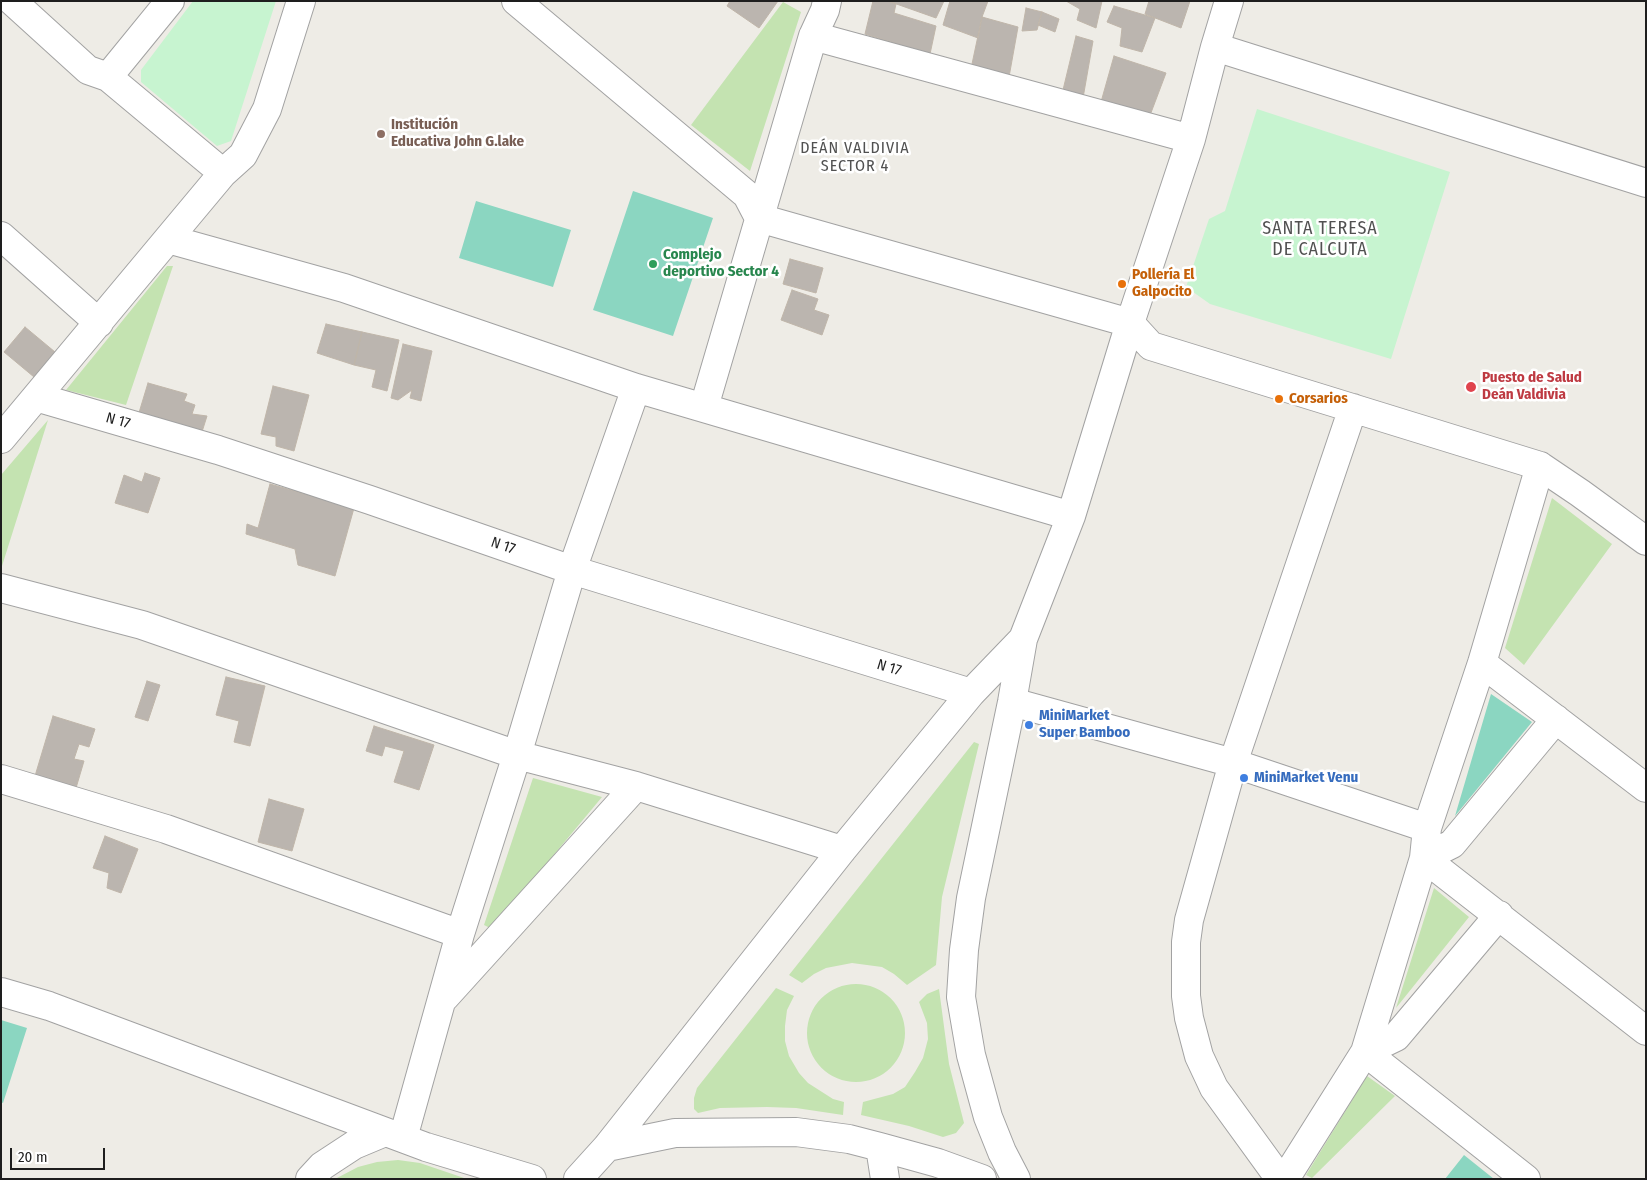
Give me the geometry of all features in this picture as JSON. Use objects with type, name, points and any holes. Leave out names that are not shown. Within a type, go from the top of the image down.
[{"type":"street","points":[[12,1],[98,74],[223,173]]},
{"type":"street","points":[[98,74],[170,1]]},
{"type":"street","points":[[1,439],[223,173],[243,155],[267,109],[301,1]]},
{"type":"street","points":[[516,1],[747,195],[760,218],[1130,324],[1151,346],[1540,466],[1580,492],[1646,541]]},
{"type":"street","points":[[1016,1179],[988,1118],[971,1055],[961,997],[964,950],[971,898],[1012,702],[1022,639],[1071,516],[1130,324],[1191,139],[1229,1]]},
{"type":"street","points":[[704,407],[822,4]]},
{"type":"street","points":[[813,36],[1191,139]]},
{"type":"street","points":[[1215,47],[1646,183]]},
{"type":"street","points":[[1,236],[98,323]]},
{"type":"street","points":[[168,239],[344,288],[636,388],[1071,516]]},
{"type":"street","points":[[394,1135],[441,1002],[460,934],[517,755],[572,570],[636,388]]},
{"type":"street","name":"N 17","points":[[36,397],[218,450],[572,570],[971,693]]},
{"type":"street","points":[[1280,1179],[1214,1088],[1199,1056],[1189,1018],[1186,996],[1186,942],[1189,920],[1233,763],[1353,408]]},
{"type":"street","points":[[1285,1179],[1365,1052],[1424,858],[1427,828],[1482,663],[1540,466]]},
{"type":"street","points":[[1,588],[142,625],[517,755],[636,786],[842,850]]},
{"type":"street","points":[[578,1179],[607,1147],[842,850],[971,693],[1022,639]]},
{"type":"street","points":[[1482,663],[1646,788]]},
{"type":"street","points":[[1012,702],[1233,763],[1427,828]]},
{"type":"street","points":[[1424,858],[1452,844],[1556,719]]},
{"type":"street","points":[[1,779],[166,829],[460,934]]},
{"type":"street","points":[[441,1002],[636,786]]},
{"type":"street","points":[[1424,858],[1646,1031]]},
{"type":"street","points":[[1365,1052],[1396,1037],[1499,915]]},
{"type":"street","points":[[1,992],[49,1006],[426,1147],[532,1179]]},
{"type":"street","points":[[1365,1052],[1526,1179]]},
{"type":"street","points":[[607,1147],[675,1133],[734,1131],[796,1132],[849,1139],[938,1163],[982,1179]]},
{"type":"street","points":[[310,1179],[322,1166],[354,1145],[394,1135]]},
{"type":"street","points":[[880,1147],[886,1179]]},
{"type":"green space","points":[[193,1],[276,1],[231,141],[217,146],[141,82],[141,70]]},
{"type":"green space","points":[[783,2],[801,12],[750,171],[691,125]]},
{"type":"green space","points":[[1257,109],[1450,172],[1391,359],[1210,304],[1186,287],[1209,219],[1225,211]]},
{"type":"green space","name":"Complejo deportivo Sector 4","points":[[633,191],[713,218],[673,336],[593,310]]},
{"type":"green space","points":[[476,201],[571,230],[553,287],[459,258]]},
{"type":"green space","points":[[167,266],[173,266],[126,405],[66,390]]},
{"type":"green space","points":[[48,420],[2,566],[1,566],[1,475]]},
{"type":"green space","points":[[1552,498],[1612,544],[1524,665],[1505,648]]},
{"type":"green space","points":[[1491,694],[1532,722],[1455,816]]},
{"type":"green space","points":[[974,742],[979,744],[942,897],[936,965],[907,985],[882,967],[852,963],[826,968],[802,983],[789,975]]},
{"type":"green space","points":[[533,778],[602,797],[492,929],[484,925]]},
{"type":"green space","points":[[1434,888],[1469,917],[1396,1008]]},
{"type":"green space","points":[[846,984],[866,984],[875,987],[891,998],[902,1014],[905,1023],[905,1043],[902,1052],[891,1068],[875,1079],[866,1082],[846,1082],[829,1074],[815,1060],[807,1043],[807,1023],[815,1006],[829,992]]},
{"type":"green space","points":[[776,988],[794,996],[787,1010],[785,1026],[785,1041],[789,1056],[799,1073],[808,1083],[833,1099],[844,1102],[843,1115],[796,1108],[767,1107],[720,1108],[698,1113],[694,1109],[694,1098],[697,1088]]},
{"type":"green space","points":[[939,989],[949,1064],[964,1123],[956,1133],[943,1137],[909,1126],[861,1115],[863,1102],[893,1094],[905,1087],[915,1072],[923,1058],[928,1039],[927,1023],[919,1002],[927,994]]},
{"type":"green space","points":[[1,1020],[27,1028],[3,1103],[1,1102]]},
{"type":"green space","points":[[1367,1076],[1395,1096],[1312,1178],[1306,1175]]},
{"type":"green space","points":[[1464,1155],[1494,1179],[1445,1179]]},
{"type":"green space","points":[[398,1160],[420,1163],[467,1179],[335,1179],[358,1167],[377,1162]]},
{"type":"building","points":[[730,1],[778,1],[759,28],[727,6]]},
{"type":"building","points":[[873,1],[888,1],[896,4],[894,13],[936,26],[930,54],[865,34]]},
{"type":"building","points":[[888,1],[944,1],[936,18]]},
{"type":"building","points":[[950,1],[988,1],[982,17],[978,38],[943,25]]},
{"type":"building","points":[[1066,1],[1102,1],[1096,28],[1077,20],[1080,9]]},
{"type":"building","points":[[1149,1],[1190,1],[1181,28],[1145,14]]},
{"type":"building","points":[[1114,6],[1155,18],[1142,52],[1120,46],[1122,28],[1107,22]]},
{"type":"building","points":[[1026,8],[1042,12],[1037,30],[1022,31]]},
{"type":"building","points":[[1042,12],[1059,19],[1055,32],[1038,25]]},
{"type":"building","points":[[982,17],[1018,27],[1009,77],[972,64]]},
{"type":"building","points":[[1076,36],[1093,41],[1083,98],[1063,90]]},
{"type":"building","points":[[1114,56],[1166,73],[1149,118],[1101,102]]},
{"type":"building","points":[[790,259],[823,268],[816,293],[783,284]]},
{"type":"building","points":[[792,290],[818,299],[814,310],[829,315],[822,335],[781,320]]},
{"type":"building","points":[[326,324],[362,332],[354,365],[317,353]]},
{"type":"building","points":[[25,327],[55,352],[34,377],[4,352]]},
{"type":"building","points":[[362,332],[399,340],[387,391],[372,387],[376,370],[354,365]]},
{"type":"building","points":[[403,344],[432,351],[421,401],[410,398],[412,390],[398,400],[391,398]]},
{"type":"building","points":[[148,383],[187,394],[184,401],[195,405],[192,414],[207,416],[201,435],[138,416]]},
{"type":"building","points":[[273,386],[309,395],[294,451],[276,446],[276,437],[261,434]]},
{"type":"building","points":[[145,473],[160,478],[148,513],[115,503],[124,475],[142,482]]},
{"type":"building","points":[[270,484],[354,508],[335,576],[298,565],[295,549],[246,534],[247,524],[258,528]]},
{"type":"building","points":[[226,677],[265,686],[250,746],[234,742],[239,721],[216,715]]},
{"type":"building","points":[[147,681],[160,685],[148,721],[135,717]]},
{"type":"building","points":[[53,716],[95,729],[89,747],[79,744],[74,759],[84,761],[76,788],[35,776]]},
{"type":"building","points":[[374,726],[434,745],[419,790],[394,782],[404,751],[385,746],[382,756],[366,751]]},
{"type":"building","points":[[269,799],[304,809],[292,851],[258,842]]},
{"type":"building","points":[[105,836],[138,849],[121,893],[107,888],[109,873],[93,868]]},
{"type":"place","name":"Institución Educativa John G.lake","points":[[381,134]]},
{"type":"place","name":"Complejo deportivo Sector 4","points":[[653,264]]},
{"type":"place","name":"Pollería El Galpocito","points":[[1122,284]]},
{"type":"place","name":"Puesto de Salud Deán Valdivia","points":[[1471,387]]},
{"type":"place","name":"Corsarios","points":[[1279,399]]},
{"type":"place","name":"MiniMarket Super Bamboo","points":[[1029,725]]},
{"type":"place","name":"MiniMarket Venu","points":[[1244,778]]},
{"type":"district","name":"DEÁN VALDIVIA SECTOR 4","points":[[855,158]]},
{"type":"district","name":"SANTA TERESA DE CALCUTA","points":[[1320,239]]}]
